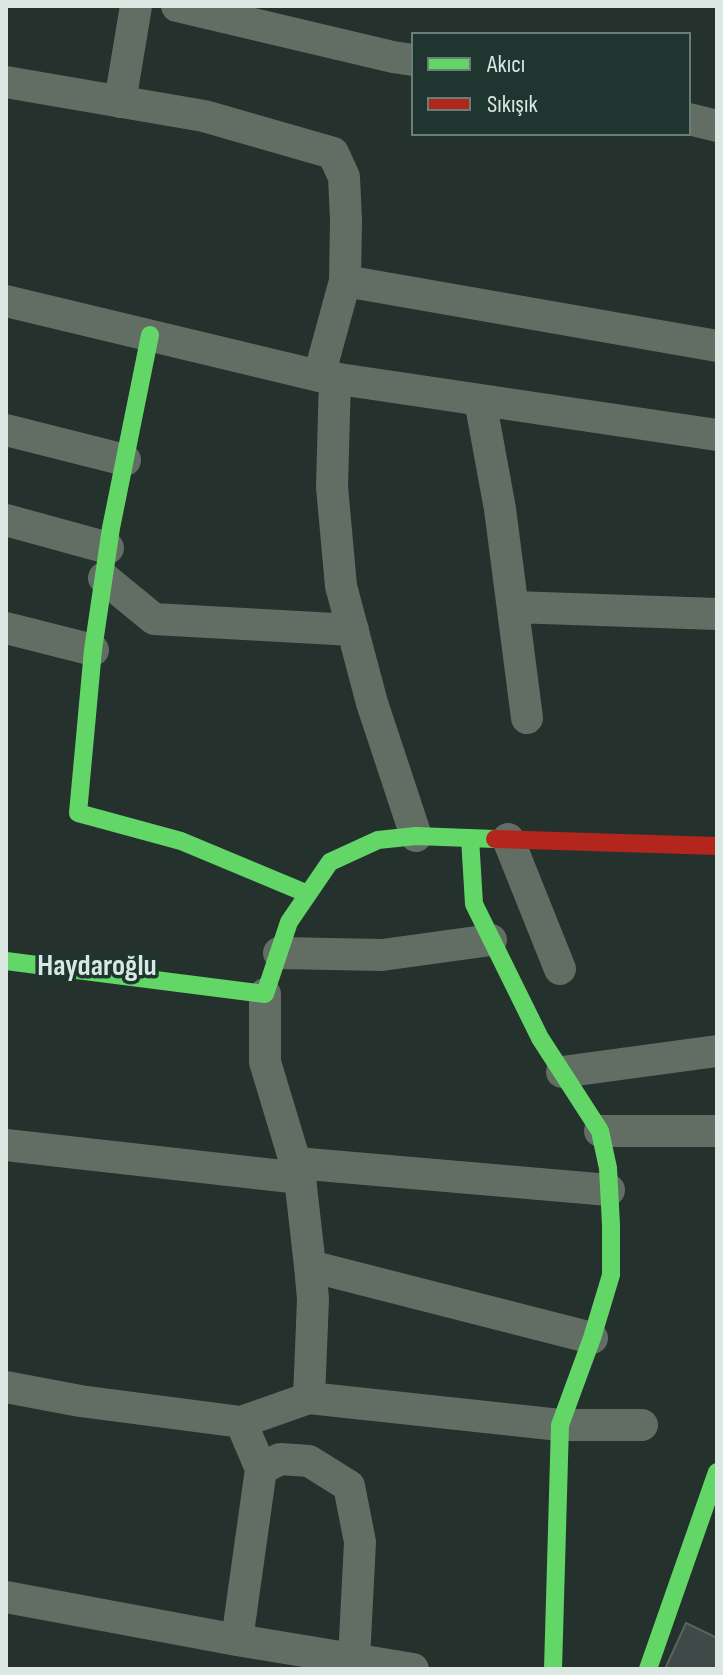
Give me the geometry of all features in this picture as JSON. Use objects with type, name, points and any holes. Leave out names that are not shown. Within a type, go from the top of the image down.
[{"type":"street","points":[[120,102],[136,6]]},
{"type":"street","points":[[177,6],[411,60]]},
{"type":"street","points":[[6,82],[204,116],[333,153],[344,177],[346,220],[345,281],[327,377],[341,586],[372,703],[416,836]]},
{"type":"street","points":[[691,120],[717,126]]},
{"type":"street","points":[[345,281],[717,346]]},
{"type":"street","points":[[6,301],[327,377],[717,435]]},
{"type":"street","points":[[150,335],[106,563],[93,650],[78,813],[181,841],[308,894]]},
{"type":"street","points":[[480,400],[500,509],[527,718]]},
{"type":"street","points":[[6,430],[125,460]]},
{"type":"street","points":[[6,520],[106,563],[154,619],[353,630]]},
{"type":"street","points":[[513,607],[717,614]]},
{"type":"street","points":[[6,628],[93,650]]},
{"type":"street","points":[[309,1398],[313,1299],[310,1266],[298,1171],[265,1062],[265,994],[289,922],[330,862],[378,840],[416,836],[717,846]]},
{"type":"street","points":[[470,838],[474,904],[540,1038],[600,1131],[608,1168],[611,1275],[560,1425],[553,1669]]},
{"type":"street","points":[[508,839],[560,969]]},
{"type":"street","points":[[279,953],[382,955],[491,940]]},
{"type":"street","points":[[6,961],[265,994]]},
{"type":"street","points":[[562,1072],[717,1051]]},
{"type":"street","points":[[600,1131],[717,1131]]},
{"type":"street","points":[[6,1145],[298,1171],[609,1190]]},
{"type":"street","points":[[310,1266],[592,1338]]},
{"type":"street","points":[[6,1387],[80,1401],[241,1422],[309,1398],[560,1425],[642,1425]]},
{"type":"street","points":[[237,1640],[261,1469],[241,1422]]},
{"type":"street","points":[[261,1469],[280,1459],[309,1461],[349,1486],[360,1542],[354,1659]]},
{"type":"street","points":[[648,1669],[717,1472]]},
{"type":"street","points":[[6,1597],[413,1669]]},
{"type":"building","points":[[686,1623],[717,1638],[717,1669],[665,1669]]},
{"type":"traffic: fast","points":[[150,335],[111,528],[93,650],[78,813],[181,841],[308,894]]},
{"type":"traffic: fast","points":[[6,961],[265,994],[289,922],[330,862],[378,840],[416,836],[495,839]]},
{"type":"traffic: fast","points":[[470,838],[474,904],[540,1038],[600,1131],[608,1168],[611,1275],[560,1425],[553,1669]]},
{"type":"traffic: fast","points":[[648,1669],[717,1472]]},
{"type":"traffic: jam","points":[[495,839],[717,846]]},
{"type":"district","name":"Haydaroğlu","points":[[97,967]]}]
